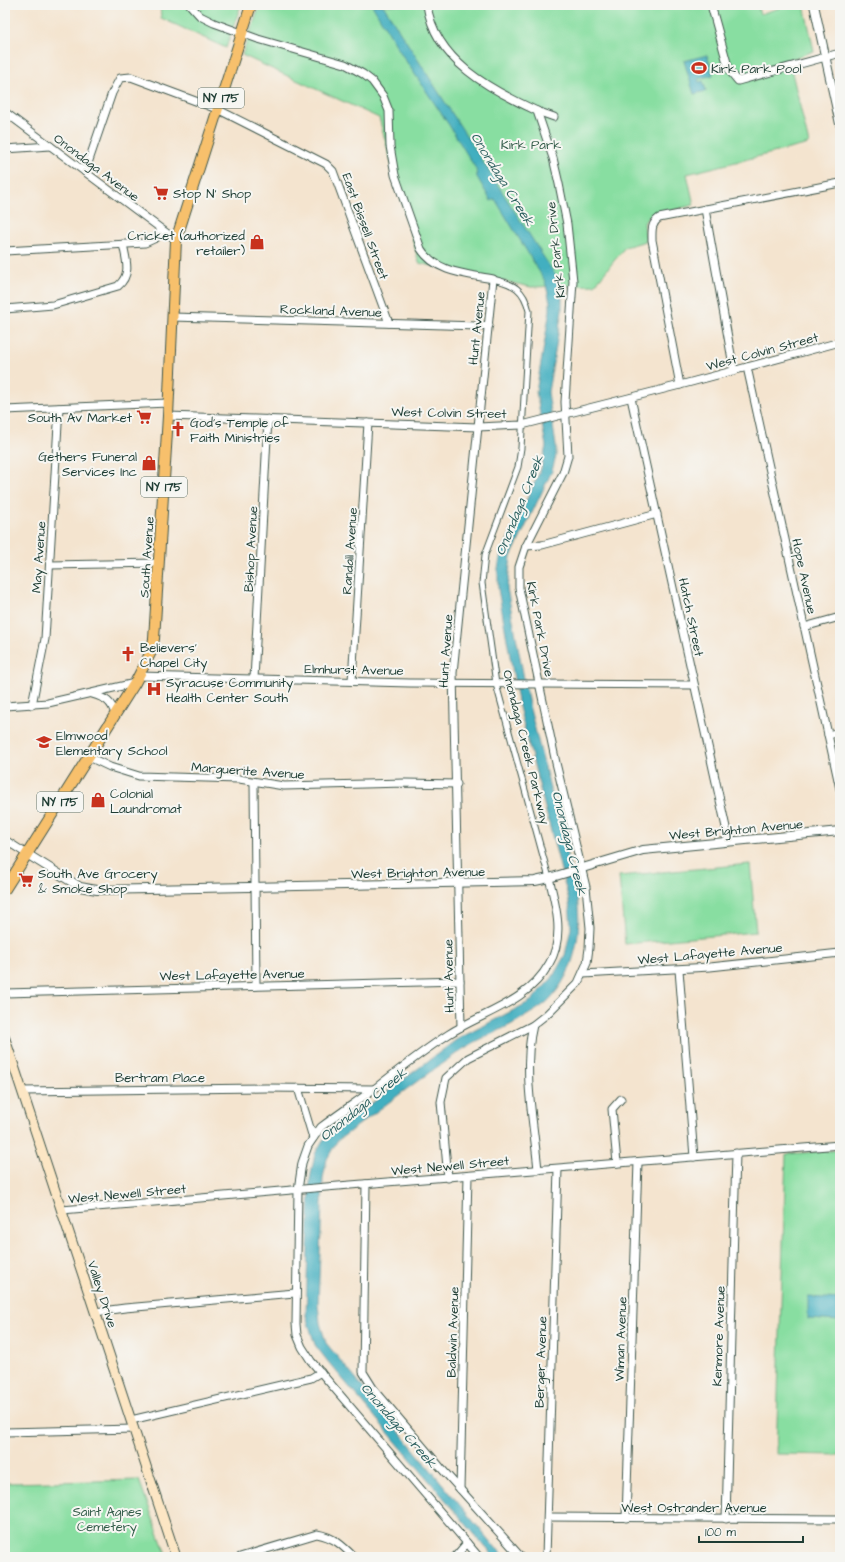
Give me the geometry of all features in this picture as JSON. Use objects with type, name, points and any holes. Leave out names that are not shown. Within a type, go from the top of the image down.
[{"type":"main road","name":"South Avenue","points":[[5,889],[137,680],[151,652],[154,640],[168,416],[176,240],[251,5]]},
{"type":"main road","name":"Valley Drive","points":[[5,1039],[176,1557]]},
{"type":"street","name":"Onondaga Creek Parkway","points":[[190,5],[200,16],[242,33],[345,64],[364,74],[372,81],[383,96],[389,111],[390,146],[395,175],[421,250],[427,258],[438,266],[510,283],[520,291],[526,300],[529,311],[521,448],[518,468],[485,555],[482,583],[496,684],[549,878]]},
{"type":"street","points":[[428,5],[433,28],[443,46],[461,67],[508,97],[538,112],[554,117]]},
{"type":"street","points":[[711,5],[729,70],[735,79],[743,81],[840,53]]},
{"type":"street","points":[[814,5],[840,124]]},
{"type":"street","name":"East Bissell Street","points":[[84,172],[112,93],[120,78],[131,77],[217,109],[326,164],[333,171],[389,323]]},
{"type":"street","name":"Onondaga Avenue","points":[[5,112],[176,240]]},
{"type":"street","name":"Kirk Park Drive","points":[[448,1178],[441,1102],[446,1078],[468,1058],[533,1025],[548,1014],[578,983],[587,963],[590,928],[586,887],[579,869],[519,588],[519,567],[526,546],[567,463],[568,442],[565,413],[566,370],[571,327],[573,281],[567,224],[559,184],[553,158],[538,112]]},
{"type":"street","points":[[5,149],[50,146]]},
{"type":"street","points":[[680,385],[652,240],[652,229],[654,222],[659,218],[840,182]]},
{"type":"street","points":[[705,209],[734,371]]},
{"type":"street","points":[[5,251],[153,241],[161,230]]},
{"type":"street","points":[[5,309],[53,305],[118,286],[124,281],[127,272],[123,244]]},
{"type":"street","name":"Hunt Avenue","points":[[461,1027],[454,682],[455,651],[493,279]]},
{"type":"street","name":"Rockland Avenue","points":[[172,317],[478,326],[489,325]]},
{"type":"street","name":"West Colvin Street","points":[[168,416],[478,426],[522,425],[565,413],[631,398],[840,342]]},
{"type":"street","name":"Hope Avenue","points":[[747,367],[840,789]]},
{"type":"street","name":"Hatch Street","points":[[631,398],[728,842]]},
{"type":"street","points":[[5,410],[168,403]]},
{"type":"street","name":"May Avenue","points":[[32,705],[45,639],[59,408]]},
{"type":"street","name":"Bishop Avenue","points":[[254,679],[268,419]]},
{"type":"street","name":"Randall Avenue","points":[[352,681],[368,423]]},
{"type":"street","points":[[526,546],[542,545],[657,514]]},
{"type":"street","points":[[50,565],[159,563]]},
{"type":"street","points":[[804,627],[840,617]]},
{"type":"street","name":"Elmhurst Avenue","points":[[5,706],[32,705],[92,694],[137,680],[254,679],[539,684]]},
{"type":"street","points":[[539,684],[694,685]]},
{"type":"street","points":[[92,694],[106,698],[111,703],[115,715]]},
{"type":"street","points":[[828,735],[840,732]]},
{"type":"street","name":"Marguerite Avenue","points":[[89,757],[110,767],[139,776],[239,779],[284,786],[405,783],[457,784]]},
{"type":"street","points":[[254,782],[256,986]]},
{"type":"street","name":"West Brighton Avenue","points":[[5,840],[85,888],[134,890],[535,881],[643,850],[840,831]]},
{"type":"street","points":[[479,1557],[321,1372],[302,1347],[297,1335],[295,1293],[298,1190],[302,1163],[313,1138],[321,1127],[442,1039],[461,1027],[522,995],[539,979],[549,964],[558,939],[558,922],[549,878]]},
{"type":"street","name":"West Lafayette Avenue","points":[[583,974],[679,970],[840,953]]},
{"type":"street","points":[[679,970],[694,1157]]},
{"type":"street","name":"West Lafayette Avenue","points":[[5,992],[460,981]]},
{"type":"street","points":[[533,1025],[528,1054],[538,1170]]},
{"type":"street","points":[[298,1088],[313,1138]]},
{"type":"street","name":"Bertram Place","points":[[22,1091],[298,1088],[374,1089]]},
{"type":"street","points":[[616,1163],[612,1109],[621,1099]]},
{"type":"street","name":"West Newell Street","points":[[62,1210],[840,1145]]},
{"type":"street","name":"Kenmore Avenue","points":[[726,1519],[736,1153]]},
{"type":"street","name":"Wiman Avenue","points":[[626,1518],[638,1162]]},
{"type":"street","name":"Berger Avenue","points":[[546,1557],[558,1168]]},
{"type":"street","name":"Baldwin Avenue","points":[[460,1489],[468,1176]]},
{"type":"street","points":[[366,1184],[363,1372],[373,1388],[521,1557]]},
{"type":"street","points":[[95,1312],[295,1293]]},
{"type":"street","points":[[5,1432],[132,1425],[310,1378],[321,1372]]},
{"type":"street","name":"West Ostrander Avenue","points":[[548,1517],[840,1519]]},
{"type":"street","points":[[240,1557],[318,1534],[336,1540],[354,1557]]},
{"type":"street","points":[[455,1557],[467,1543]]},
{"type":"green space","points":[[160,5],[241,5],[226,48],[161,18]]},
{"type":"green space","name":"Kirk Park","points":[[260,5],[757,5],[760,14],[789,5],[804,5],[814,51],[789,60],[809,144],[687,174],[694,205],[649,216],[644,223],[646,241],[625,247],[595,285],[531,287],[419,263],[379,118],[242,55]]},
{"type":"green space","points":[[750,864],[756,932],[625,944],[619,876]]},
{"type":"green space","points":[[840,1150],[840,1455],[776,1454],[786,1154]]},
{"type":"green space","name":"Saint Agnes Cemetery","points":[[139,1480],[167,1557],[5,1557],[5,1483]]},
{"type":"water","points":[[372,5],[383,5],[557,278],[562,299],[562,311],[548,392],[556,446],[556,456],[552,471],[511,557],[507,588],[529,705],[576,890],[579,920],[576,949],[566,977],[548,1001],[512,1024],[463,1049],[337,1141],[327,1159],[323,1178],[318,1304],[320,1323],[326,1343],[493,1545],[506,1557],[493,1556],[329,1363],[315,1345],[306,1316],[310,1179],[315,1154],[323,1140],[456,1040],[531,1001],[552,978],[565,955],[571,928],[569,901],[519,707],[498,589],[498,568],[501,554],[541,469],[546,446],[536,392],[550,310],[550,302],[545,281],[495,199],[491,201],[477,177],[476,169],[449,125],[402,55]]},
{"type":"water","name":"Kirk Park Pool","points":[[707,55],[713,75],[698,79],[699,82],[703,81],[706,91],[694,94],[684,61]]},
{"type":"water","points":[[808,1297],[840,1299],[840,1321],[808,1319]]},
{"type":"place","name":"Kirk Park Pool","points":[[699,68]]},
{"type":"place","name":"Stop N' Shop","points":[[161,193]]},
{"type":"place","name":"Cricket (authorized retailer)","points":[[257,242]]},
{"type":"place","name":"South Av Market","points":[[144,417]]},
{"type":"place","name":"God's Temple of Faith Ministries","points":[[178,429]]},
{"type":"place","name":"Gethers Funeral Services Inc","points":[[149,463]]},
{"type":"place","name":"Believers' Chapel City","points":[[128,654]]},
{"type":"place","name":"Syracuse Community Health Center South","points":[[154,689]]},
{"type":"place","name":"Elmwood Elementary School","points":[[44,742]]},
{"type":"place","name":"Colonial Laundromat","points":[[98,800]]},
{"type":"place","name":"South Ave Grocery & Smoke Shop","points":[[26,880]]},
{"type":"water label","name":"Onondaga Creek","points":[[503,179]]},
{"type":"water label","name":"Onondaga Creek","points":[[519,505]]},
{"type":"water label","name":"Onondaga Creek","points":[[570,843]]},
{"type":"water label","name":"Onondaga Creek","points":[[363,1104]]},
{"type":"water label","name":"Onondaga Creek","points":[[399,1425]]}]
